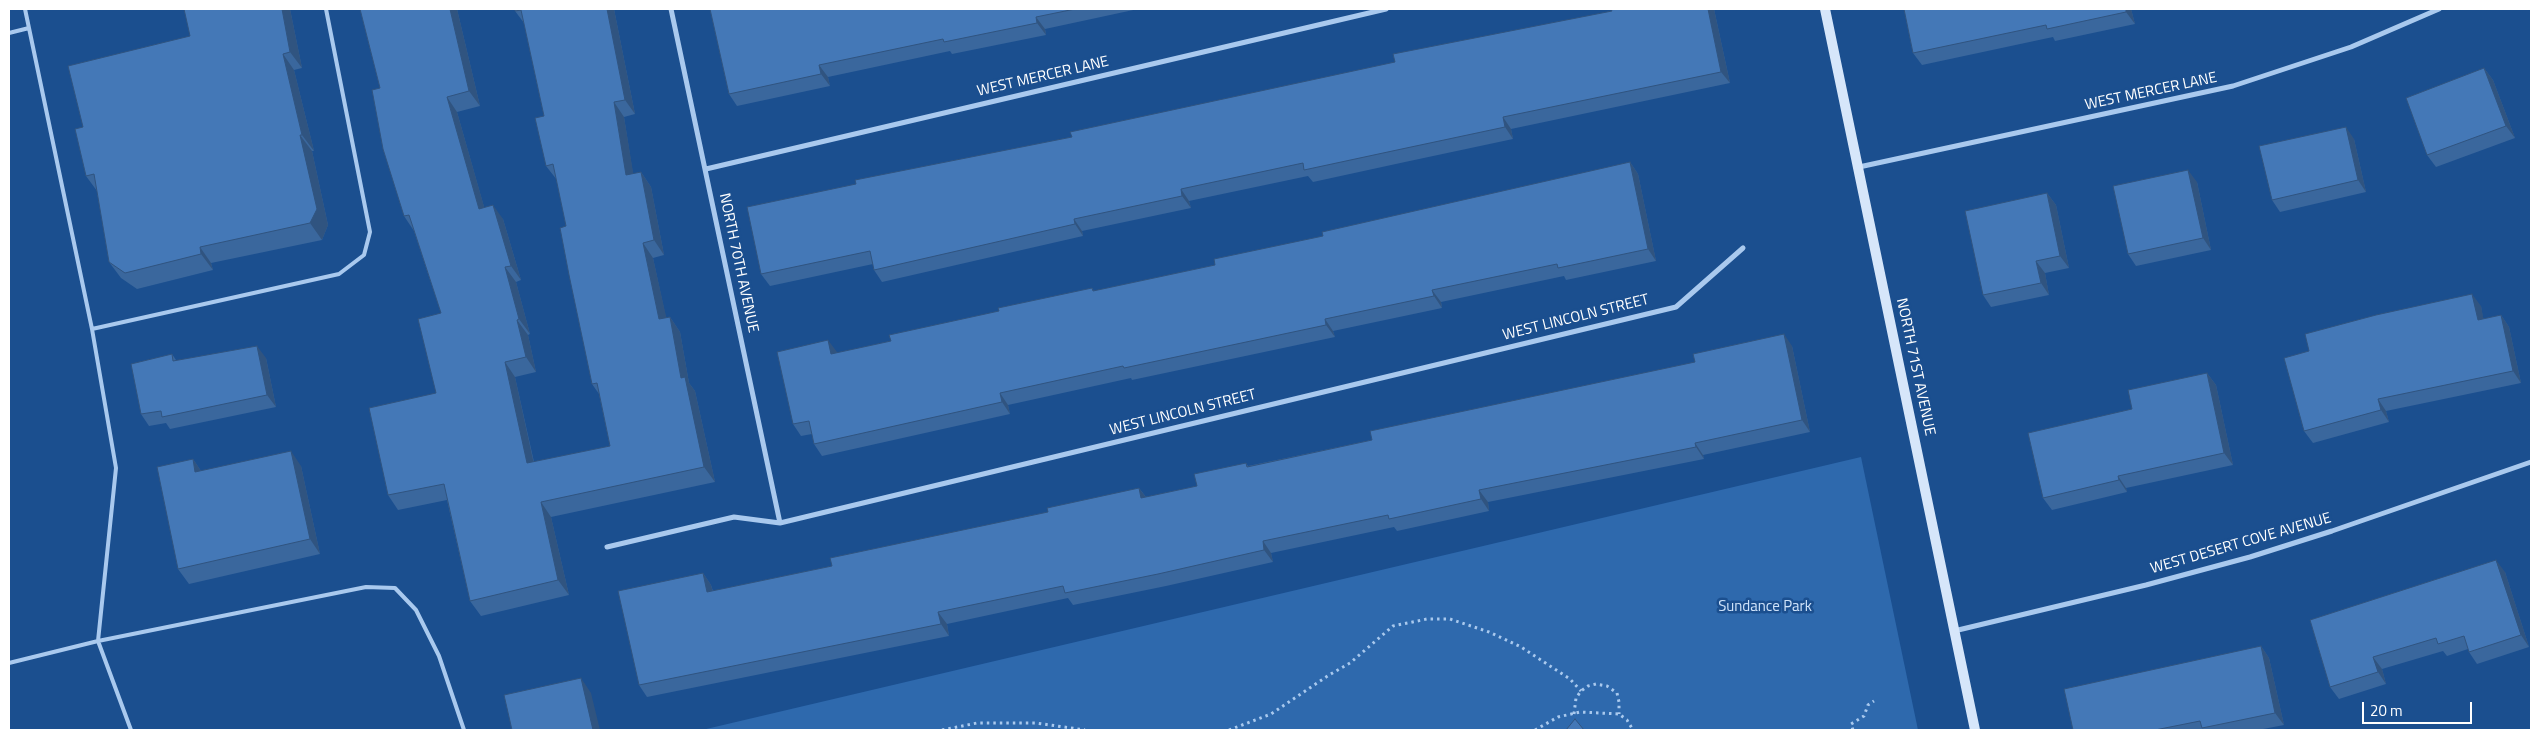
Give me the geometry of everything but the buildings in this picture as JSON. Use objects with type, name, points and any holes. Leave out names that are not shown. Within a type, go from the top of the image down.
[{"type":"street","name":"NORTH 70TH AVENUE","points":[[671,9],[780,523]]},
{"type":"street","name":"WEST MERCER LANE","points":[[706,169],[1386,9]]},
{"type":"street","name":"NORTH 71ST AVENUE","points":[[1825,9],[1975,730]]},
{"type":"street","name":"WEST MERCER LANE","points":[[1859,167],[2233,86],[2351,47],[2438,9]]},
{"type":"street","name":"WEST LINCOLN STREET","points":[[607,547],[734,517],[780,523],[1676,307],[1743,248]]},
{"type":"street","name":"WEST DESERT COVE AVENUE","points":[[1953,631],[2146,585],[2250,557],[2332,531],[2531,462]]},
{"type":"lane","points":[[25,9],[92,329],[116,468],[98,641],[131,730]]},
{"type":"lane","points":[[92,329],[338,274],[364,255],[370,232],[326,9]]},
{"type":"lane","points":[[9,33],[30,28]]},
{"type":"lane","points":[[9,663],[98,641],[366,587],[395,588],[416,610],[440,656],[464,730]]},
{"type":"path","points":[[1229,730],[1271,714],[1350,663],[1393,626],[1427,619],[1450,619],[1489,632],[1521,647],[1570,679],[1581,691]]},
{"type":"path","points":[[1574,714],[1576,698],[1581,691],[1588,686],[1596,684],[1606,686],[1617,694],[1620,702],[1619,714]]},
{"type":"path","points":[[1853,730],[1851,724],[1864,716],[1868,705],[1874,700]]},
{"type":"path","points":[[1535,730],[1558,717],[1574,714],[1619,714],[1627,720],[1633,730]]},
{"type":"path","points":[[942,730],[977,723],[1036,723],[1085,730]]},
{"type":"green space","name":"Sundance Park","points":[[1861,457],[1918,730],[702,730]]}]
